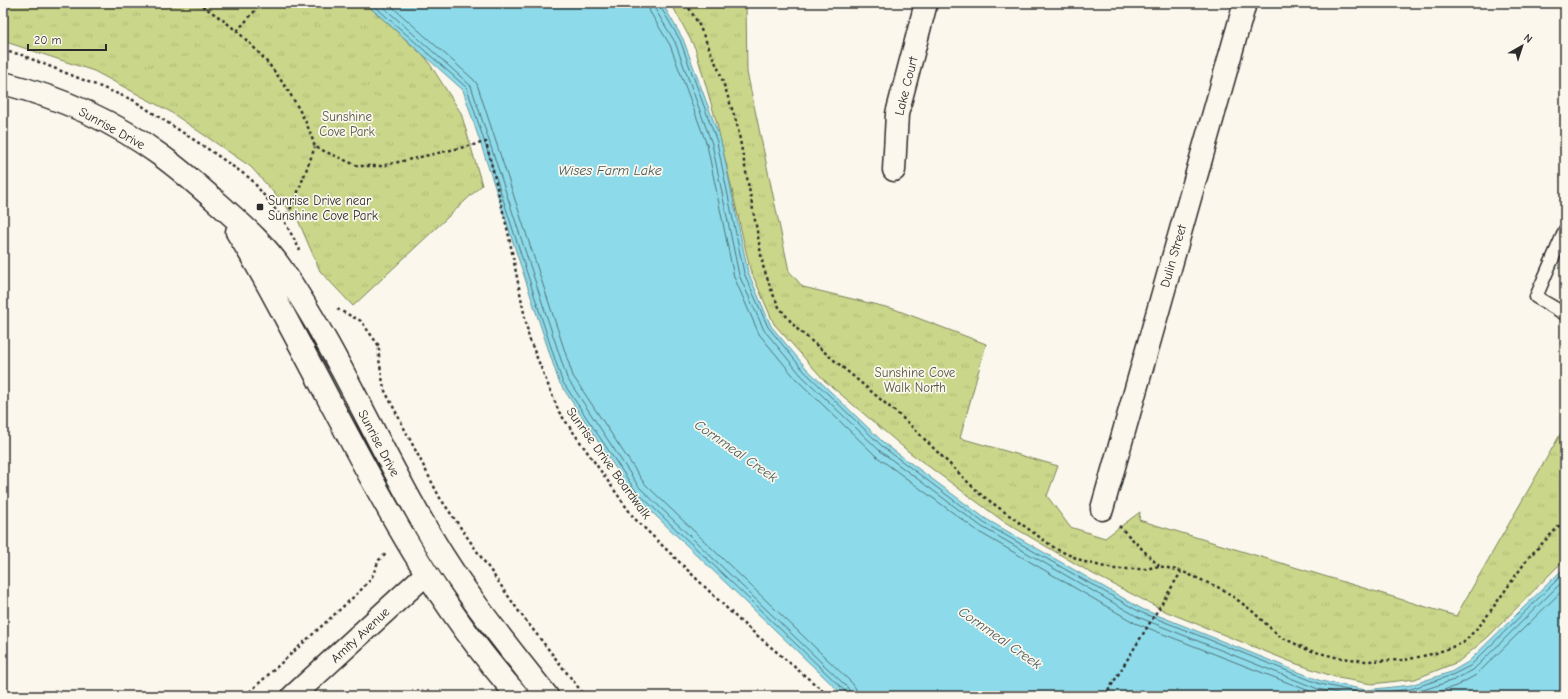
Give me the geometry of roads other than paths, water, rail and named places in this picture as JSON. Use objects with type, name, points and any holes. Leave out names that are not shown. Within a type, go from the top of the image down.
[{"type":"street","name":"Lake Court","points":[[894,170],[897,114],[926,3]]},
{"type":"street","name":"Dulin Street","points":[[1102,509],[1245,3]]},
{"type":"street","name":"Sunrise Drive","points":[[3,83],[46,96],[75,107],[108,123],[159,154],[246,228],[270,253],[324,338],[405,492],[444,558],[492,626],[547,696]]},
{"type":"street","name":"Sunrise Drive","points":[[208,195],[229,220],[252,256],[396,525],[426,574],[458,622],[518,696]]},
{"type":"street","points":[[324,338],[319,348],[319,355],[338,394],[352,441]]},
{"type":"street","name":"Amity Avenue","points":[[294,696],[444,558]]},
{"type":"lane","points":[[1565,230],[1536,297],[1565,314]]},
{"type":"water","name":"Wises Farm Lake","points":[[365,3],[662,3],[683,39],[721,141],[748,272],[771,326],[807,369],[885,444],[986,519],[1142,609],[1321,681],[1366,690],[1411,685],[1451,672],[1468,662],[1565,567],[1565,696],[844,696],[632,493],[559,382],[463,90]]},
{"type":"place","name":"Sunrise Drive near Sunshine Cove Park","points":[[260,207]]},
{"type":"park label","name":"Sunshine Cove Park","points":[[347,124]]},
{"type":"park label","name":"Sunshine Cove Walk North","points":[[915,380]]},
{"type":"water label","name":"Cornmeal Creek","points":[[736,451]]},
{"type":"water label","name":"Cornmeal Creek","points":[[1000,638]]}]
